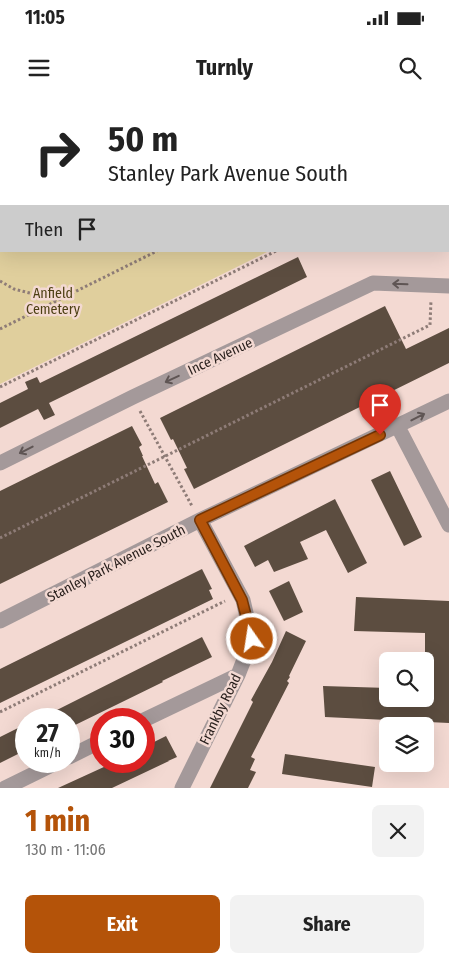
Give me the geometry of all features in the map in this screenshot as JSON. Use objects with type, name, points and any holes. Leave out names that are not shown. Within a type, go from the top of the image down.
[{"type":"street","name":"Ince Avenue","points":[[0,464],[133,397],[372,283],[449,286]]},
{"type":"street","name":"Stanley Park Avenue South","points":[[0,621],[200,520],[449,401]]},
{"type":"street","points":[[398,427],[449,525]]},
{"type":"street","name":"Frankby Road","points":[[182,788],[238,675],[252,639],[242,600],[200,520]]},
{"type":"street","points":[[155,715],[238,675]]},
{"type":"street","points":[[6,788],[36,773]]},
{"type":"path","points":[[0,329],[155,252]]},
{"type":"path","points":[[0,387],[274,252]]},
{"type":"path","points":[[0,281],[14,289],[57,300]]},
{"type":"path","points":[[0,538],[430,326],[431,285]]},
{"type":"path","points":[[133,397],[200,520]]},
{"type":"path","points":[[0,712],[239,594]]},
{"type":"green space","name":"Anfield Cemetery","points":[[0,252],[267,252],[0,384]]},
{"type":"building","points":[[298,257],[307,277],[49,403],[55,415],[44,420],[38,409],[0,428],[0,403],[28,389],[25,382],[37,377],[40,383]]},
{"type":"building","points":[[385,306],[406,349],[449,328],[449,363],[194,489],[184,469],[187,468],[160,418]]},
{"type":"building","points":[[132,426],[142,445],[139,447],[142,456],[155,484],[158,482],[168,502],[0,584],[0,491]]},
{"type":"building","points":[[390,471],[422,537],[404,546],[371,480]]},
{"type":"building","points":[[335,499],[367,563],[348,573],[326,530],[300,542],[308,559],[274,572],[268,560],[255,567],[244,546]]},
{"type":"building","points":[[202,569],[212,589],[209,590],[213,599],[0,703],[0,669]]},
{"type":"building","points":[[289,581],[303,612],[284,621],[269,591]]},
{"type":"building","points":[[356,597],[449,601],[449,723],[434,722],[434,717],[379,717],[379,720],[325,717],[323,686],[379,688],[379,707],[434,707],[434,652],[425,652],[425,633],[354,631]]},
{"type":"building","points":[[286,631],[306,641],[289,676],[287,681],[289,683],[251,757],[255,759],[250,770],[256,772],[248,788],[210,788],[253,702],[251,700],[272,662]]},
{"type":"building","points":[[202,637],[212,657],[110,708],[90,708],[90,718],[80,723],[80,708],[61,708]]},
{"type":"building","points":[[15,730],[15,756],[0,763],[0,737]]},
{"type":"building","points":[[166,736],[177,757],[155,768],[155,742]]},
{"type":"building","points":[[285,754],[375,767],[372,787],[282,774]]},
{"type":"building","points":[[91,773],[144,773],[112,788],[58,788]]},
{"type":"route","points":[[252,639],[242,600],[200,520],[380,435]]}]
